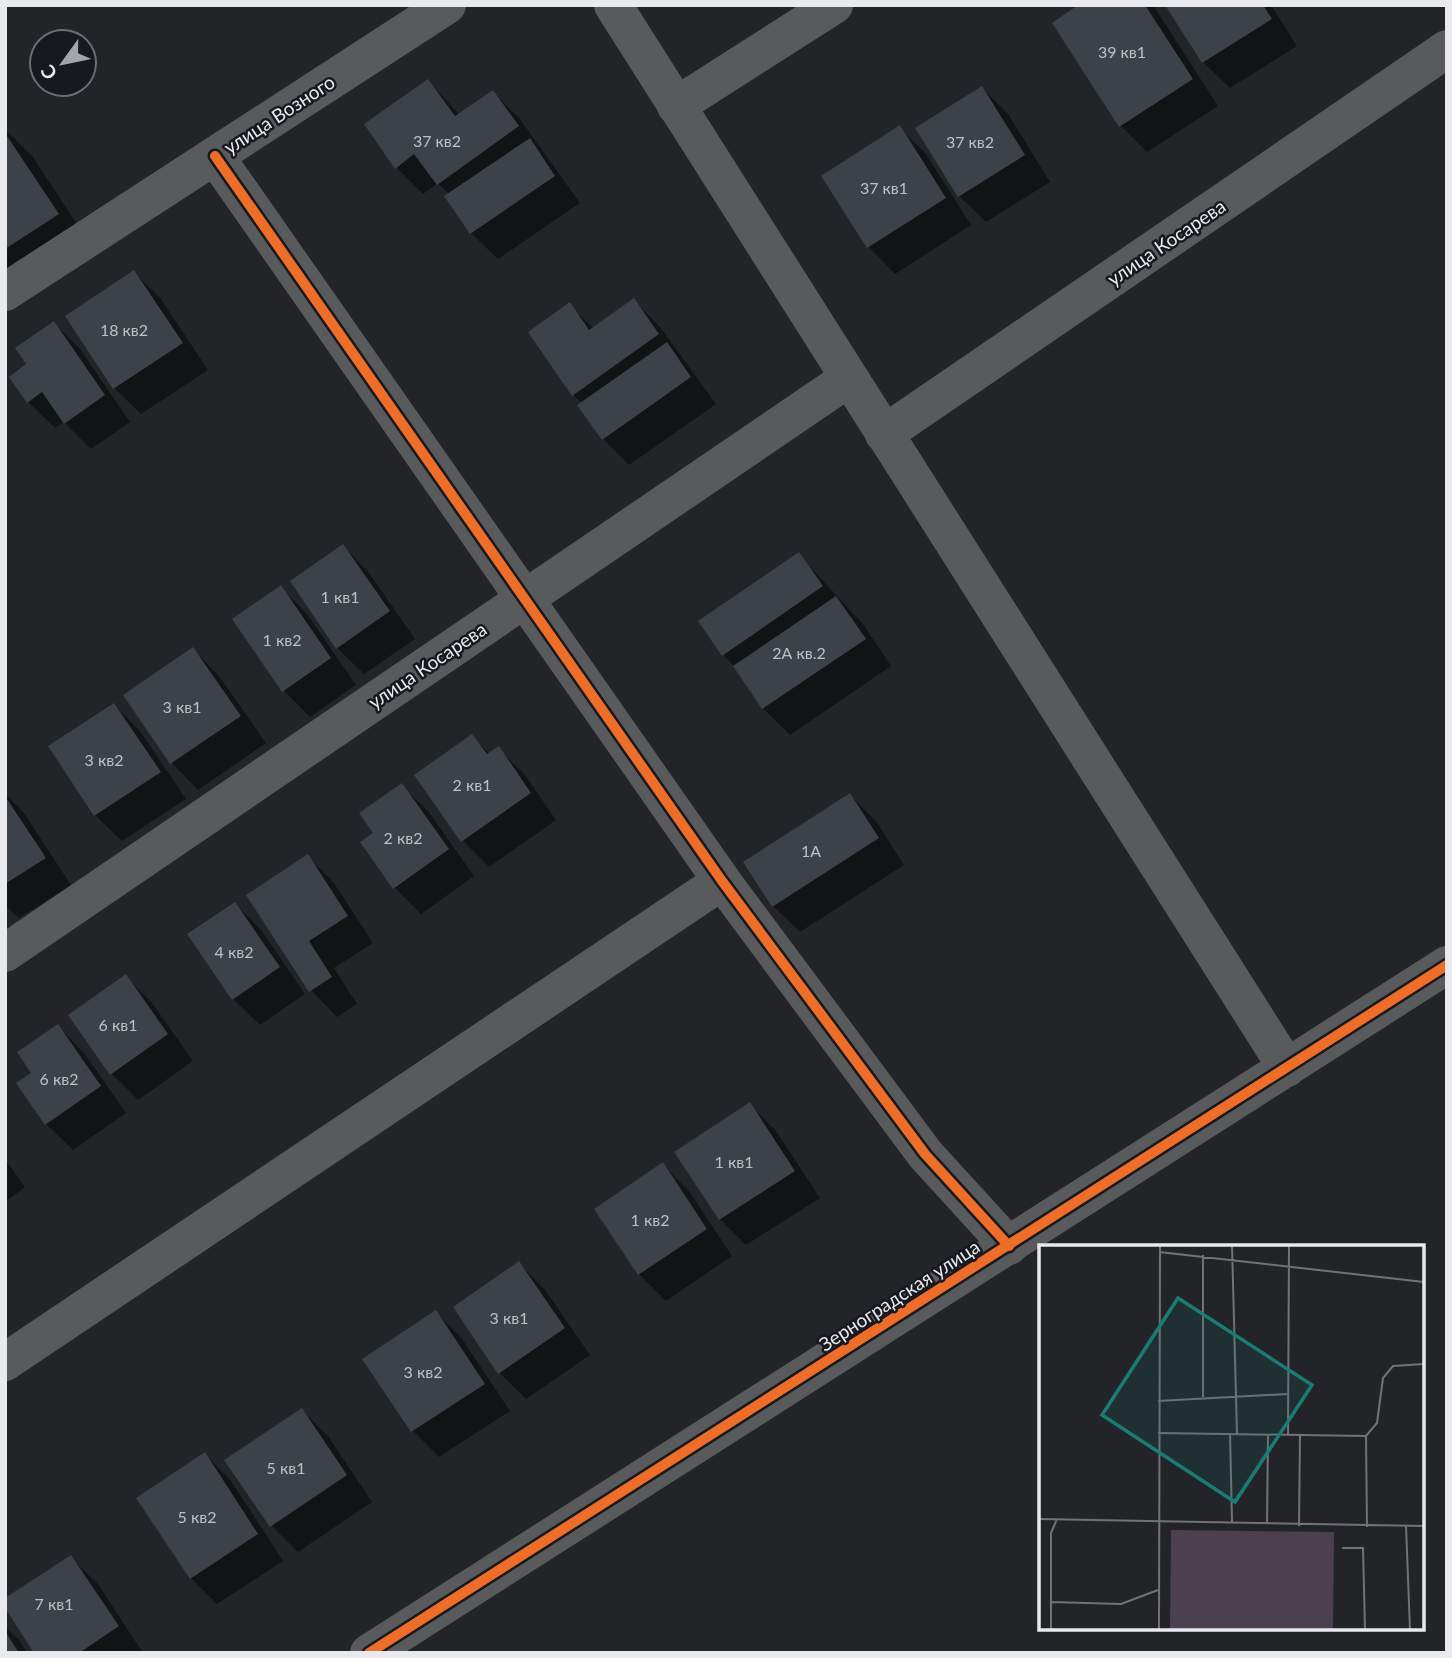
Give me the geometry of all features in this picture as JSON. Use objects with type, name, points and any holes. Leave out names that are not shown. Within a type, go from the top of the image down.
[{"type":"street","name":"улица Возного","points":[[5,292],[447,5]]},
{"type":"street","points":[[613,5],[1287,1068]]},
{"type":"street","points":[[676,106],[834,5]]},
{"type":"street","name":"улица Косарева","points":[[884,434],[1447,49]]},
{"type":"street","points":[[215,156],[722,881],[925,1154],[1009,1246]]},
{"type":"street","name":"улица Косарева","points":[[5,953],[849,378]]},
{"type":"street","points":[[5,1362],[722,881]]},
{"type":"street","name":"Зерноградская улица","points":[[369,1653],[1447,965]]},
{"type":"building","points":[[1078,5],[1145,5],[1193,79],[1119,127],[1052,23]]},
{"type":"building","points":[[1165,5],[1263,5],[1272,19],[1202,63]]},
{"type":"building","points":[[428,79],[455,116],[493,90],[519,126],[437,185],[414,154],[395,169],[364,124]]},
{"type":"building","points":[[982,86],[1025,155],[958,197],[915,128]]},
{"type":"building","points":[[900,125],[946,198],[867,248],[821,176]]},
{"type":"building","points":[[5,133],[59,214],[5,249]]},
{"type":"building","points":[[530,138],[555,176],[470,234],[444,196]]},
{"type":"building","points":[[134,270],[183,343],[113,389],[65,316]]},
{"type":"building","points":[[634,298],[659,334],[572,396],[528,332],[570,302],[589,330]]},
{"type":"building","points":[[54,321],[105,395],[64,424],[42,392],[27,403],[9,377],[26,364],[15,348]]},
{"type":"building","points":[[667,342],[691,377],[602,440],[577,405]]},
{"type":"building","points":[[343,544],[390,611],[336,649],[290,581]]},
{"type":"building","points":[[799,552],[823,586],[722,656],[698,621]]},
{"type":"building","points":[[281,585],[331,658],[282,692],[232,619]]},
{"type":"building","points":[[836,596],[866,639],[762,709],[733,666]]},
{"type":"building","points":[[193,647],[241,716],[170,764],[123,695]]},
{"type":"building","points":[[114,703],[161,772],[94,816],[48,746]]},
{"type":"building","points":[[472,734],[487,754],[499,746],[531,793],[461,842],[414,775]]},
{"type":"building","points":[[402,783],[449,849],[393,889],[360,842],[373,833],[359,813]]},
{"type":"building","points":[[850,793],[879,838],[772,907],[743,862]]},
{"type":"building","points":[[5,796],[46,858],[5,884]]},
{"type":"building","points":[[308,854],[348,916],[309,941],[332,977],[309,992],[246,895]]},
{"type":"building","points":[[235,902],[280,967],[232,1000],[187,934]]},
{"type":"building","points":[[126,974],[168,1034],[110,1075],[68,1015]]},
{"type":"building","points":[[58,1024],[101,1086],[45,1125],[16,1083],[31,1073],[17,1052]]},
{"type":"building","points":[[750,1102],[795,1171],[719,1220],[674,1152]]},
{"type":"building","points":[[663,1162],[707,1229],[638,1275],[594,1209]]},
{"type":"building","points":[[519,1261],[565,1328],[498,1374],[453,1307]]},
{"type":"building","points":[[436,1310],[485,1384],[411,1432],[362,1359]]},
{"type":"building","points":[[302,1408],[347,1475],[270,1527],[224,1460]]},
{"type":"building","points":[[205,1452],[258,1534],[190,1579],[136,1498]]},
{"type":"building","points":[[71,1555],[119,1626],[79,1653],[34,1653],[5,1608],[5,1598]]},
{"type":"building","points":[[5,1631],[19,1653],[5,1653]]},
{"type":"cycle path","points":[[215,156],[722,881],[925,1154],[1009,1246]]},
{"type":"cycle path","points":[[369,1653],[1447,965]]}]
